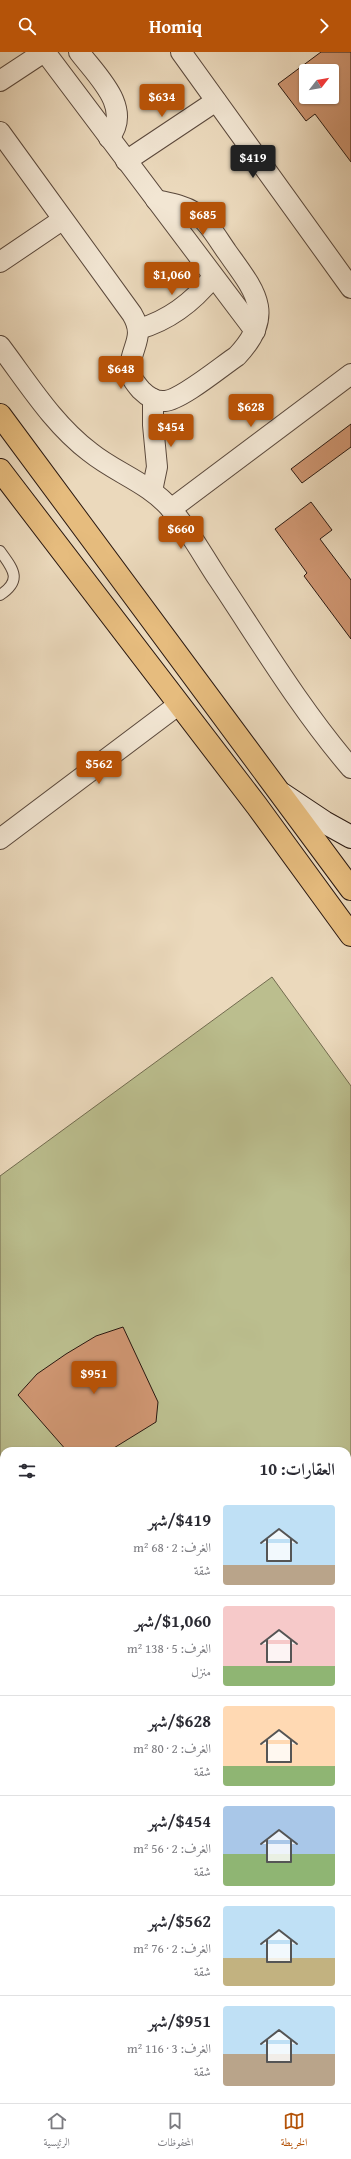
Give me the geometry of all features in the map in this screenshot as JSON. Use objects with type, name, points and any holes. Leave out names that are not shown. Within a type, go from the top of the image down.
[{"type":"highway","points":[[0,415],[351,889]]},
{"type":"highway","points":[[0,470],[297,859],[351,935]]},
{"type":"main road","points":[[282,794],[324,822],[351,837]]},
{"type":"street","points":[[0,81],[44,52],[255,331]]},
{"type":"street","points":[[79,52],[115,100],[118,110],[118,121],[115,131],[109,138]]},
{"type":"street","points":[[181,52],[351,288]]},
{"type":"street","points":[[126,161],[216,101]]},
{"type":"street","points":[[0,132],[62,220],[132,314],[139,329],[130,367],[131,374],[137,385],[153,399],[166,401],[178,397],[237,356],[255,331],[259,309],[254,290],[202,219],[185,208],[156,200]]},
{"type":"street","points":[[0,262],[62,220]]},
{"type":"street","points":[[139,329],[160,322],[180,310],[198,295],[214,277]]},
{"type":"street","points":[[0,346],[51,414],[76,441],[106,464],[152,491],[171,509],[194,540],[285,681],[351,768]]},
{"type":"street","points":[[171,509],[351,374]]},
{"type":"street","points":[[152,491],[157,466],[152,426],[153,399]]},
{"type":"street","points":[[0,839],[178,704]]},
{"type":"lane","points":[[0,551],[12,568],[14,579],[10,588],[0,596]]},
{"type":"green space","points":[[272,977],[351,1086],[351,1447],[0,1447],[0,1176]]},
{"type":"building","points":[[321,52],[351,52],[351,162],[315,114],[306,121],[278,84],[299,68],[299,104],[339,104],[339,64],[305,64]]},
{"type":"building","points":[[351,424],[351,447],[302,483],[291,469]]},
{"type":"building","points":[[311,502],[332,530],[320,539],[351,580],[351,639],[304,576],[307,573],[275,529]]},
{"type":"building","points":[[123,1327],[158,1402],[156,1422],[115,1447],[64,1447],[18,1395],[37,1374],[96,1336]]}]
